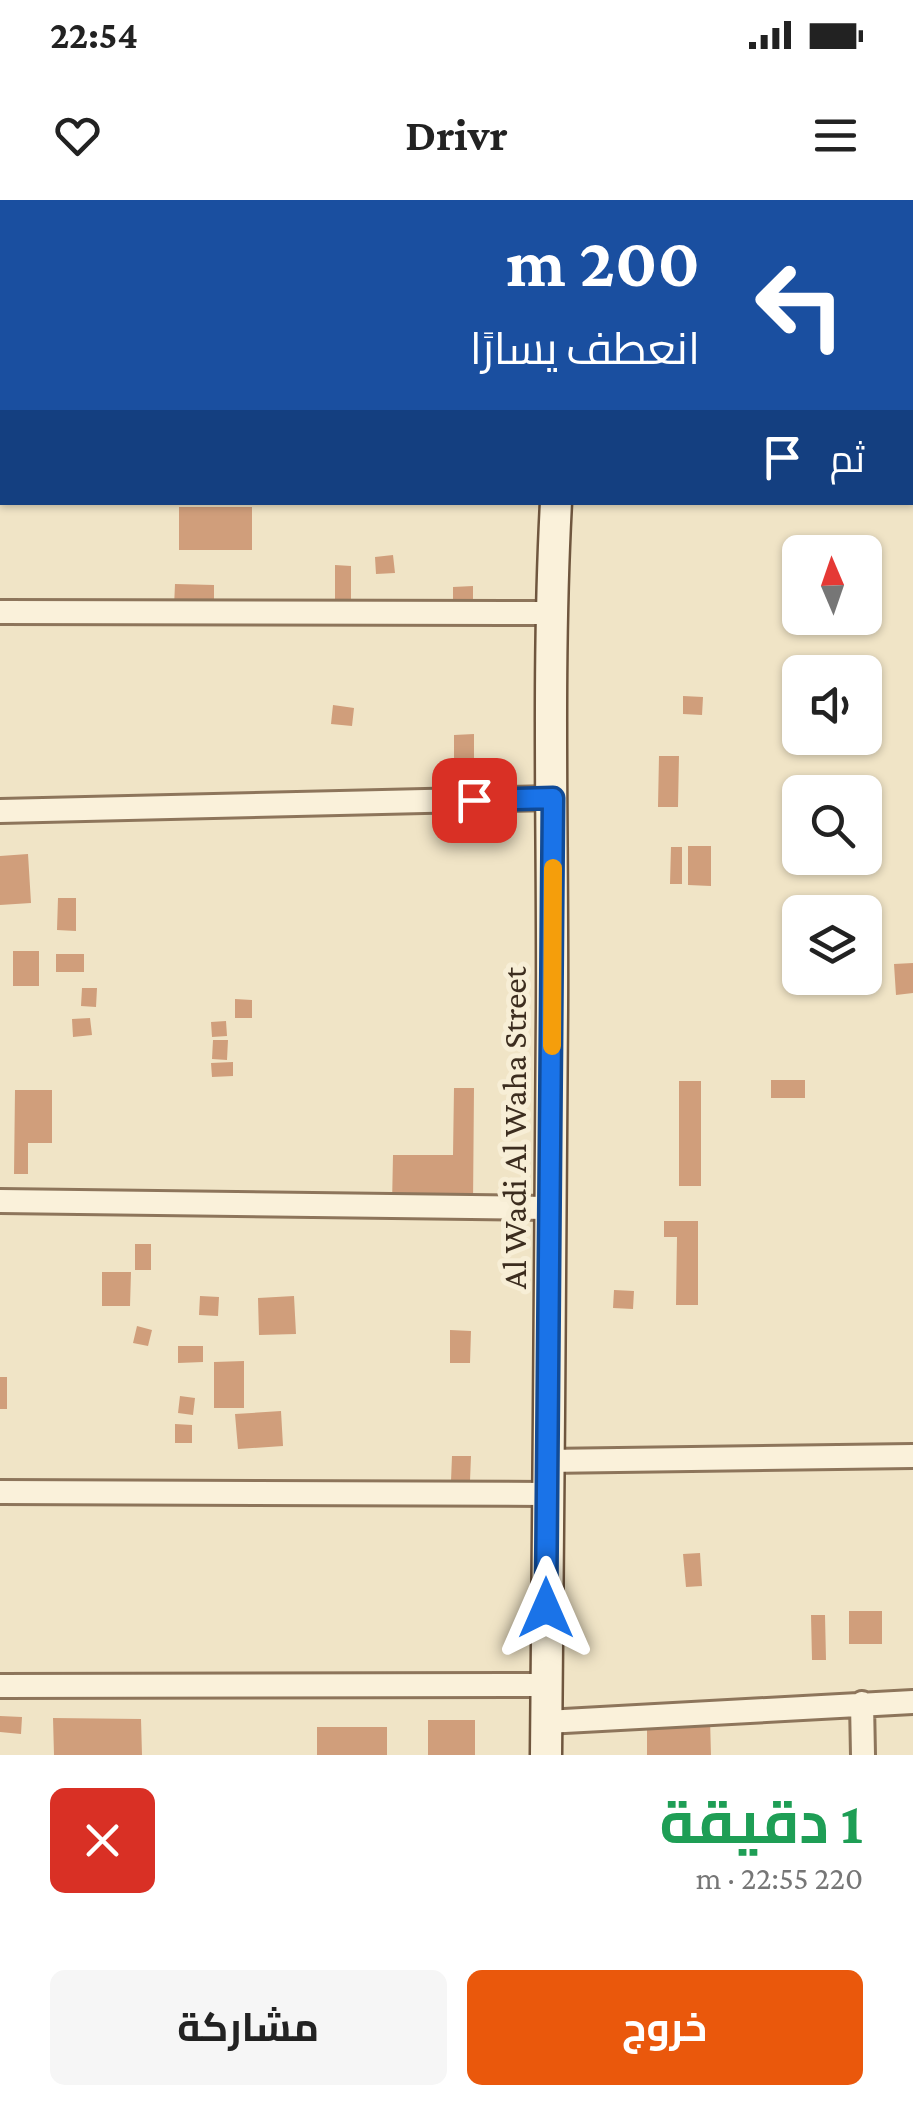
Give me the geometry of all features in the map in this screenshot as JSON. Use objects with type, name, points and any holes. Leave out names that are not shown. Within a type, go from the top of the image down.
[{"type":"main road","name":"Al Wadi Al Waha Street","points":[[546,1755],[546,1460],[552,1208],[550,613],[556,505]]},
{"type":"street","points":[[0,612],[550,613]]},
{"type":"street","points":[[0,811],[553,798]]},
{"type":"street","points":[[0,1201],[552,1208]]},
{"type":"street","points":[[546,1460],[913,1456]]},
{"type":"street","points":[[0,1492],[546,1494]]},
{"type":"street","points":[[0,1686],[547,1684]]},
{"type":"street","points":[[546,1722],[913,1702]]},
{"type":"street","points":[[862,1704],[863,1755]]},
{"type":"building","points":[[179,507],[252,507],[252,550],[179,550]]},
{"type":"building","points":[[393,555],[395,573],[376,574],[375,557]]},
{"type":"building","points":[[335,565],[351,566],[351,606],[335,606]]},
{"type":"building","points":[[175,584],[214,585],[214,607],[174,607]]},
{"type":"building","points":[[473,586],[473,604],[453,605],[453,587]]},
{"type":"building","points":[[683,696],[703,697],[702,715],[683,714]]},
{"type":"building","points":[[333,705],[354,708],[352,726],[331,724]]},
{"type":"building","points":[[474,734],[474,803],[454,803],[454,735]]},
{"type":"building","points":[[659,756],[679,756],[678,807],[658,807]]},
{"type":"building","points":[[688,846],[711,846],[711,886],[688,885]]},
{"type":"building","points":[[671,847],[682,847],[682,884],[670,884]]},
{"type":"building","points":[[28,854],[31,903],[0,905],[0,856]]},
{"type":"building","points":[[58,898],[76,898],[76,931],[57,930]]},
{"type":"building","points":[[13,951],[39,951],[39,986],[13,986]]},
{"type":"building","points":[[56,954],[84,954],[84,972],[56,972]]},
{"type":"building","points":[[913,963],[913,993],[896,995],[894,964]]},
{"type":"building","points":[[82,988],[97,988],[96,1007],[81,1006]]},
{"type":"building","points":[[235,999],[252,1000],[252,1018],[235,1018]]},
{"type":"building","points":[[90,1018],[92,1035],[73,1037],[72,1019]]},
{"type":"building","points":[[226,1021],[227,1036],[212,1037],[211,1022]]},
{"type":"building","points":[[213,1040],[228,1040],[227,1060],[212,1059]]},
{"type":"building","points":[[233,1062],[233,1076],[212,1077],[211,1063]]},
{"type":"building","points":[[771,1080],[805,1080],[805,1098],[771,1098]]},
{"type":"building","points":[[679,1081],[701,1081],[701,1186],[679,1186]]},
{"type":"building","points":[[454,1088],[474,1088],[473,1204],[392,1205],[393,1155],[453,1155]]},
{"type":"building","points":[[15,1090],[52,1090],[52,1143],[28,1143],[28,1174],[14,1174]]},
{"type":"building","points":[[664,1221],[698,1221],[698,1305],[676,1305],[677,1237],[664,1237]]},
{"type":"building","points":[[135,1244],[151,1244],[151,1270],[135,1270]]},
{"type":"building","points":[[102,1272],[131,1272],[130,1306],[102,1306]]},
{"type":"building","points":[[614,1290],[634,1291],[633,1309],[613,1308]]},
{"type":"building","points":[[200,1296],[219,1297],[218,1316],[199,1315]]},
{"type":"building","points":[[294,1296],[296,1334],[259,1335],[258,1298]]},
{"type":"building","points":[[137,1326],[152,1330],[148,1346],[133,1343]]},
{"type":"building","points":[[450,1330],[471,1331],[470,1363],[450,1363]]},
{"type":"building","points":[[178,1346],[203,1346],[203,1362],[178,1363]]},
{"type":"building","points":[[244,1361],[244,1408],[214,1408],[214,1362]]},
{"type":"building","points":[[0,1377],[7,1377],[7,1409],[0,1409]]},
{"type":"building","points":[[180,1396],[195,1398],[193,1415],[178,1413]]},
{"type":"building","points":[[281,1411],[283,1446],[238,1449],[235,1414]]},
{"type":"building","points":[[175,1424],[192,1425],[192,1443],[175,1443]]},
{"type":"building","points":[[452,1456],[471,1456],[470,1481],[451,1481]]},
{"type":"building","points":[[700,1553],[702,1586],[686,1587],[683,1554]]},
{"type":"building","points":[[849,1611],[882,1611],[882,1644],[849,1644]]},
{"type":"building","points":[[811,1615],[825,1615],[826,1660],[812,1660]]},
{"type":"building","points":[[696,1702],[696,1719],[710,1719],[711,1755],[647,1755],[647,1703]]},
{"type":"building","points":[[0,1716],[22,1717],[21,1734],[0,1732]]},
{"type":"building","points":[[53,1718],[141,1719],[142,1755],[54,1755]]},
{"type":"building","points":[[428,1720],[475,1720],[475,1755],[428,1755]]},
{"type":"building","points":[[317,1727],[387,1727],[387,1755],[317,1755]]},
{"type":"slow traffic","points":[[552,1046],[553,868]]},
{"type":"route","points":[[474,800],[553,798],[546,1608]]}]
